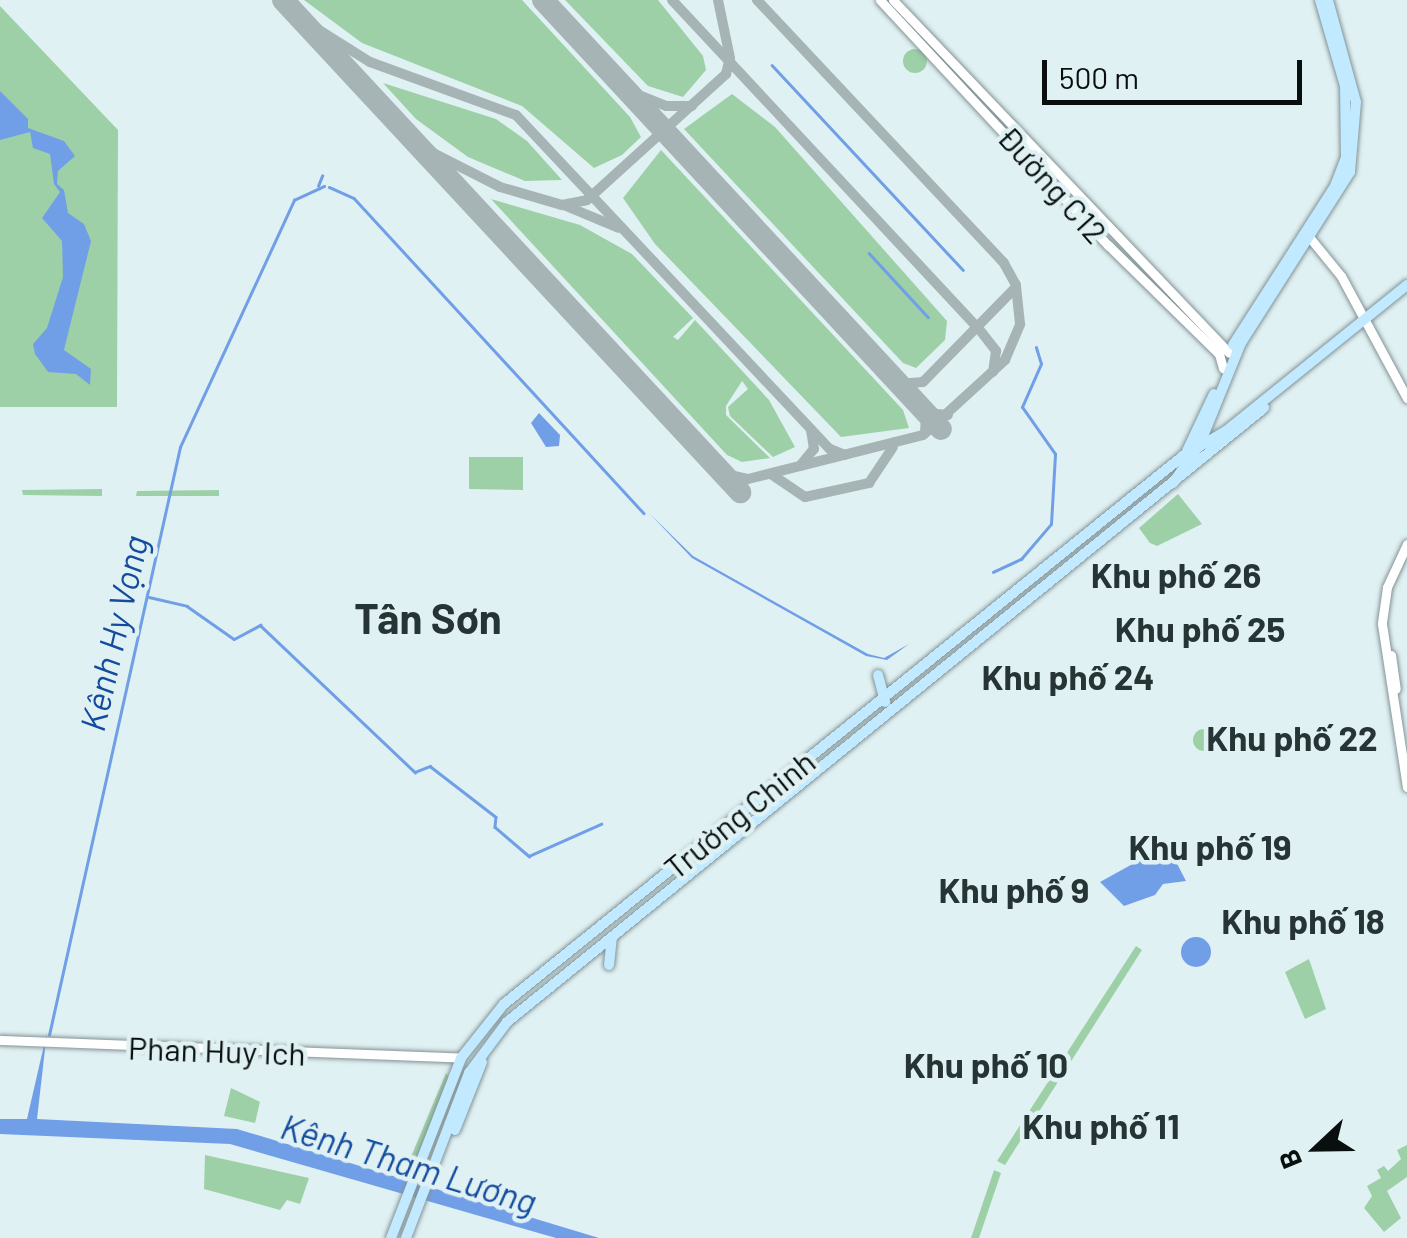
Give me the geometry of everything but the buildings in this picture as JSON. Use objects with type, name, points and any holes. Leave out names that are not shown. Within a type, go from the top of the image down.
[{"type":"main road","name":"Đường C12","points":[[880,0],[1219,354],[1223,368]]},
{"type":"main road","name":"Đường C12","points":[[893,0],[1234,343]]},
{"type":"main road","points":[[1195,444],[1234,343],[1308,233],[1340,177],[1349,136],[1344,77],[1324,0]]},
{"type":"main road","points":[[1308,233],[1366,322],[1407,398]]},
{"type":"main road","name":"Trường Chinh","points":[[441,1135],[461,1067],[507,1030],[587,950],[1162,495],[1407,288]]},
{"type":"main road","points":[[1195,444],[1215,412],[1234,343]]},
{"type":"main road","points":[[1215,412],[1220,424],[1242,424]]},
{"type":"main road","name":"Trường Chinh","points":[[1162,495],[1195,444],[1242,424]]},
{"type":"main road","name":"Trường Chinh","points":[[414,1207],[461,1067],[495,1013],[614,934],[668,884],[885,703],[905,695],[1056,564],[1187,458]]},
{"type":"main road","points":[[1407,544],[1382,617],[1407,787]]},
{"type":"main road","points":[[1407,557],[1388,622],[1407,750]]},
{"type":"main road","points":[[878,675],[885,703]]},
{"type":"main road","name":"Trường Chinh","points":[[587,950],[608,946],[668,884]]},
{"type":"main road","points":[[609,965],[608,946],[614,934]]},
{"type":"main road","name":"Phan Huy Ich","points":[[0,1040],[461,1067]]},
{"type":"main road","points":[[441,1135],[461,1067]]},
{"type":"main road","points":[[394,1238],[414,1207]]},
{"type":"main road","points":[[410,1238],[414,1207]]},
{"type":"green space","points":[[304,0],[522,0],[630,117],[641,137],[622,155],[594,168],[522,106],[362,43]]},
{"type":"green space","points":[[565,0],[658,0],[703,56],[706,70],[683,97],[648,86]]},
{"type":"green space","points":[[0,6],[118,130],[117,407],[0,407]]},
{"type":"green space","points":[[915,49],[924,52],[924,70],[915,73],[906,70],[903,61],[906,52]]},
{"type":"green space","points":[[383,83],[496,119],[527,141],[562,180],[525,181],[468,157],[416,119]]},
{"type":"green space","points":[[732,94],[775,127],[947,321],[945,340],[916,368],[903,363],[684,129]]},
{"type":"green space","points":[[661,150],[903,410],[909,428],[841,437],[655,244],[623,198]]},
{"type":"green space","points":[[491,199],[580,225],[632,254],[693,318],[673,337],[678,340],[695,320],[769,400],[795,447],[773,457],[730,416],[728,407],[748,389],[742,381],[726,406],[726,415],[770,458],[742,462],[727,455]]},
{"type":"green space","points":[[469,457],[523,457],[523,490],[469,489]]},
{"type":"green space","points":[[102,489],[102,496],[23,495],[22,490]]},
{"type":"green space","points":[[219,490],[219,496],[136,496],[137,491]]},
{"type":"green space","points":[[1178,494],[1202,524],[1157,546],[1150,543],[1139,528]]},
{"type":"green space","points":[[1200,729],[1208,729],[1215,740],[1208,751],[1200,751],[1193,744],[1193,736]]},
{"type":"green space","points":[[1136,946],[1142,950],[1005,1165],[997,1161]]},
{"type":"green space","points":[[1309,959],[1326,1009],[1305,1019],[1285,972]]},
{"type":"green space","points":[[446,1073],[450,1079],[412,1174],[405,1171]]},
{"type":"green space","points":[[231,1088],[260,1102],[255,1123],[224,1116]]},
{"type":"green space","points":[[1407,1145],[1407,1177],[1387,1191],[1401,1218],[1384,1232],[1364,1208],[1372,1196],[1367,1186],[1381,1178],[1377,1170],[1384,1166],[1388,1171],[1401,1159],[1397,1150]]},
{"type":"green space","points":[[205,1155],[309,1178],[300,1204],[287,1200],[280,1210],[204,1189]]},
{"type":"green space","points":[[994,1170],[1001,1173],[979,1238],[971,1238]]},
{"type":"water","points":[[0,91],[28,119],[28,128],[64,141],[75,156],[58,171],[57,184],[64,190],[68,213],[84,224],[91,241],[64,350],[91,369],[90,385],[76,374],[48,372],[35,354],[33,344],[47,328],[63,277],[62,241],[42,218],[60,192],[54,184],[50,154],[33,148],[30,132],[0,140]]},
{"type":"water","points":[[539,413],[560,435],[559,446],[546,447],[531,423]]},
{"type":"water","points":[[649,513],[693,556],[868,654],[884,658],[909,644],[887,660],[866,656],[692,558]]},
{"type":"water","points":[[1172,854],[1186,881],[1163,884],[1155,895],[1124,906],[1100,882],[1147,856],[1159,860]]},
{"type":"water","points":[[1196,937],[1207,941],[1211,952],[1207,963],[1196,967],[1185,963],[1181,952],[1185,941]]},
{"type":"water","points":[[47,1032],[37,1119],[237,1129],[599,1238],[556,1238],[230,1144],[0,1134],[0,1119],[27,1119]]},
{"type":"waterway","points":[[772,65],[963,270]]},
{"type":"waterway","points":[[318,186],[322,176]]},
{"type":"waterway","name":"Kênh Hy Vọng","points":[[49,1035],[180,447],[294,200],[324,186]]},
{"type":"waterway","name":"Kênh Hy Vọng","points":[[329,187],[354,198],[644,513]]},
{"type":"waterway","points":[[869,253],[928,317]]},
{"type":"waterway","points":[[993,572],[1021,559],[1051,524],[1055,454],[1022,407],[1041,364],[1036,348]]},
{"type":"waterway","points":[[149,597],[187,606],[234,639],[260,625],[415,772],[430,766],[496,817],[495,827],[529,856],[601,824]]},
{"type":"taxiway","points":[[672,0],[979,329],[996,351],[993,372]]},
{"type":"taxiway","points":[[399,125],[435,154],[500,187],[562,205],[587,200],[726,74],[730,58],[718,0]]},
{"type":"taxiway","points":[[722,473],[748,479],[923,435],[1005,360],[1020,324],[1016,285],[1004,263],[757,0]]},
{"type":"taxiway","points":[[300,18],[370,62],[516,115],[830,449],[845,455]]},
{"type":"taxiway","points":[[626,90],[666,106],[692,106]]},
{"type":"taxiway","points":[[566,206],[619,228]]},
{"type":"taxiway","points":[[899,384],[923,382],[1016,287]]},
{"type":"taxiway","points":[[925,433],[926,413],[948,415]]},
{"type":"taxiway","points":[[800,466],[814,449],[811,429]]},
{"type":"taxiway","points":[[771,474],[805,497],[869,483],[893,447]]},
{"type":"runway","points":[[283,0],[740,492]]},
{"type":"runway","points":[[543,0],[941,429]]},
{"type":"district","name":"Khu phố 26","points":[[1176,574]]},
{"type":"district","name":"Tân Sơn","points":[[428,617]]},
{"type":"district","name":"Khu phố 25","points":[[1200,628]]},
{"type":"district","name":"Khu phố 24","points":[[1068,676]]},
{"type":"district","name":"Khu phố 22","points":[[1292,737]]},
{"type":"district","name":"Khu phố 19","points":[[1210,846]]},
{"type":"district","name":"Khu phố 9","points":[[1014,889]]},
{"type":"district","name":"Khu phố 18","points":[[1303,920]]},
{"type":"district","name":"Khu phố 10","points":[[986,1064]]},
{"type":"district","name":"Khu phố 11","points":[[1101,1125]]},
{"type":"water label","name":"Kênh Tham Lương","points":[[409,1163]]}]
